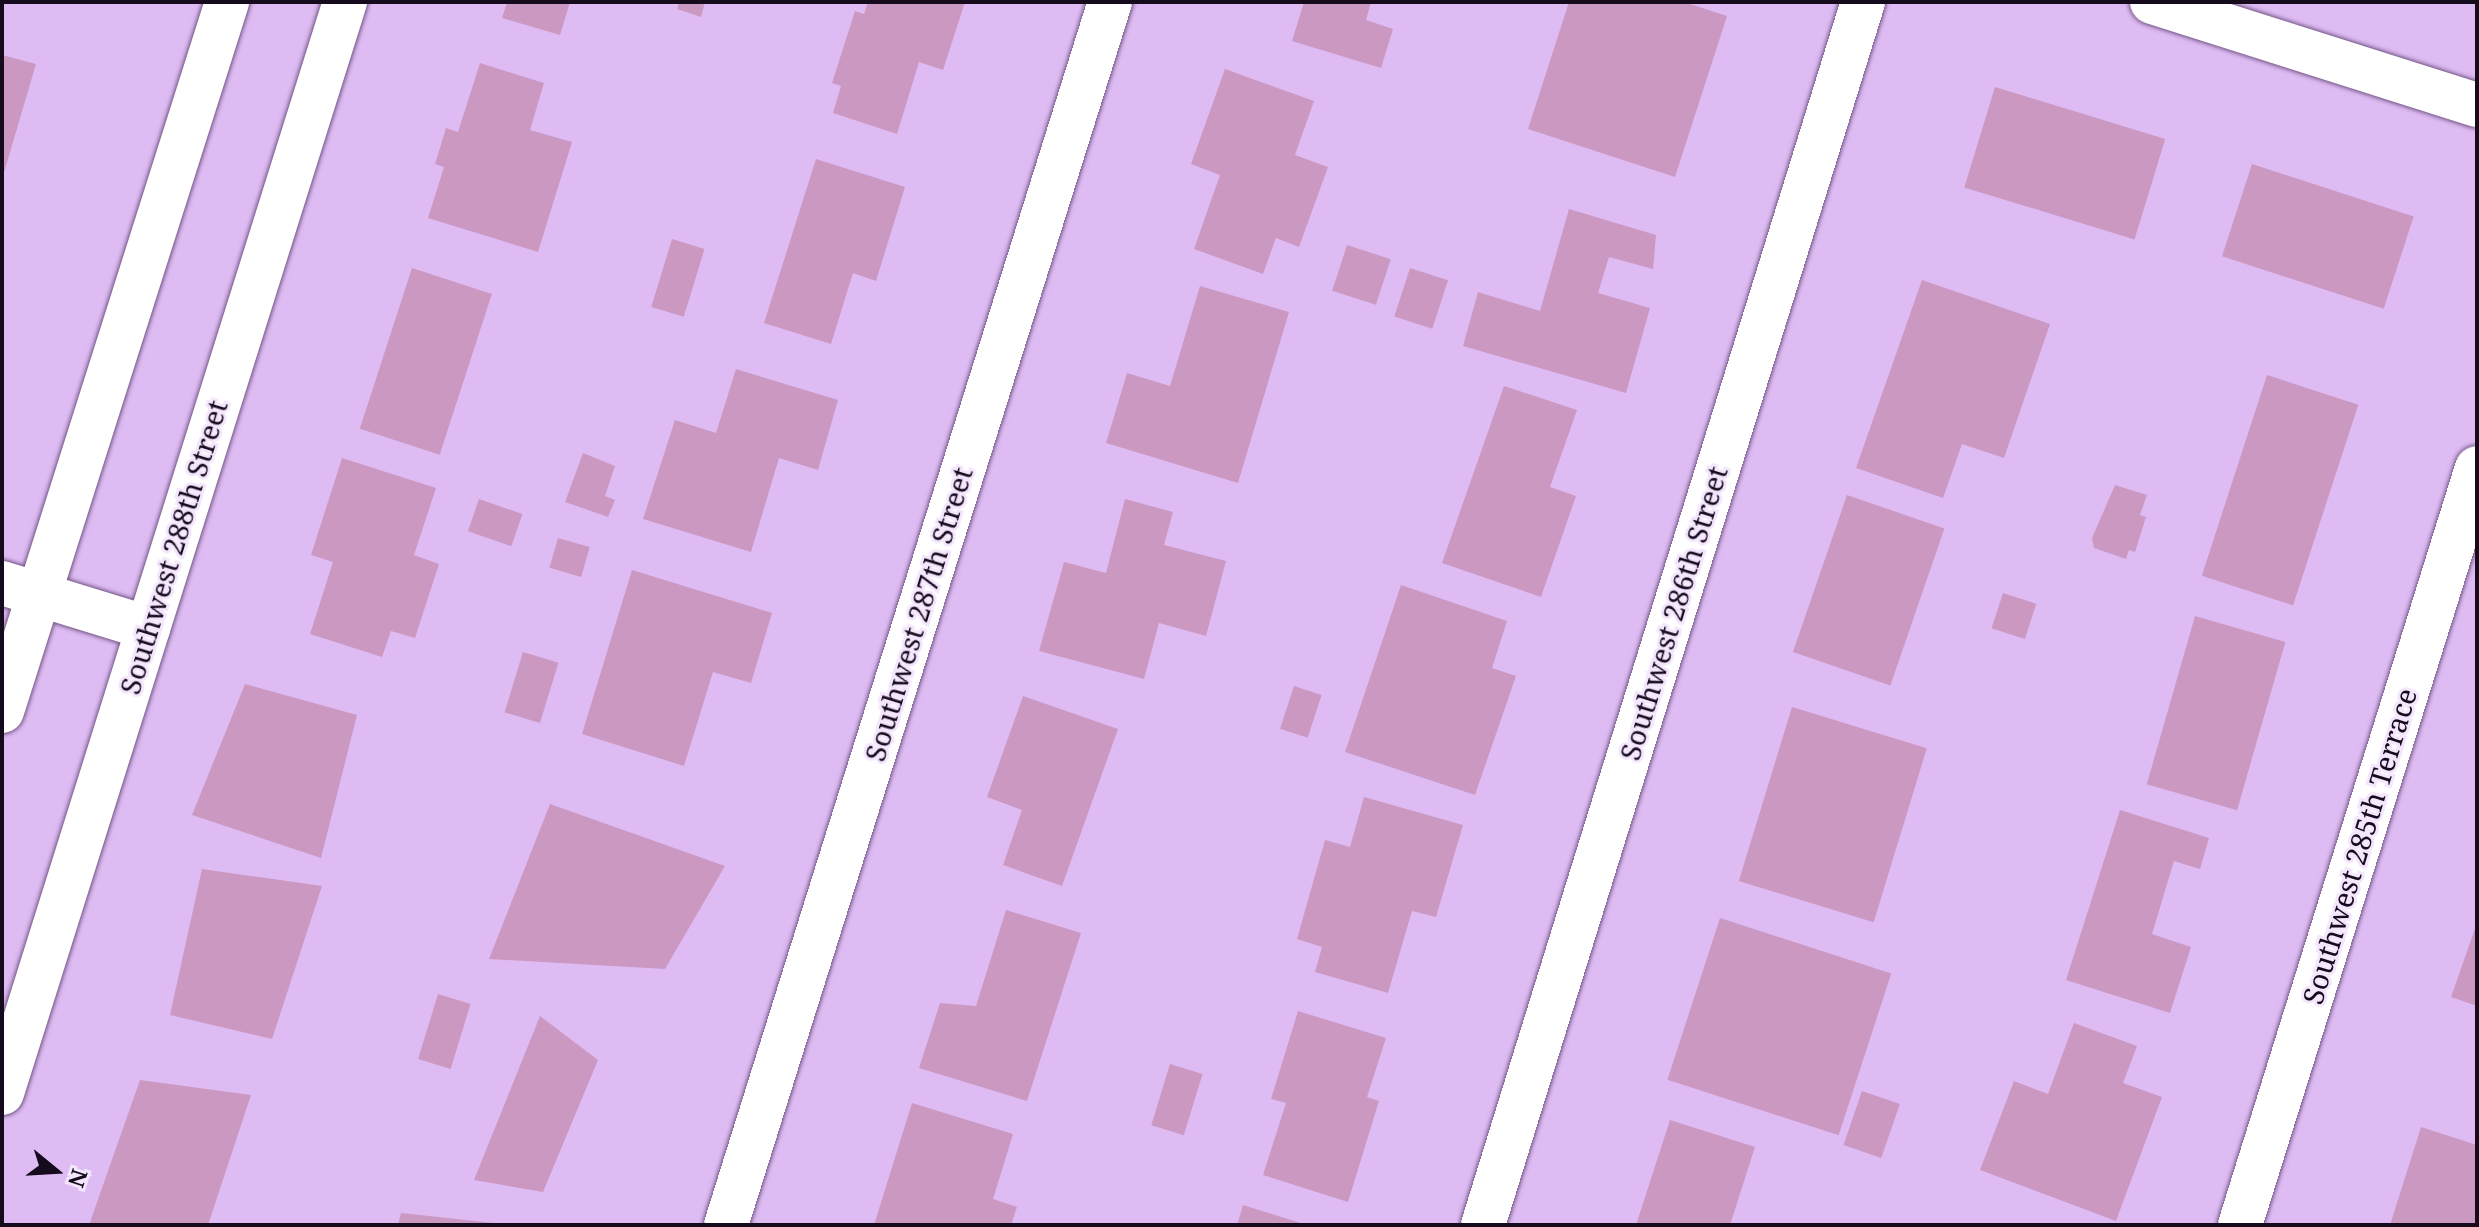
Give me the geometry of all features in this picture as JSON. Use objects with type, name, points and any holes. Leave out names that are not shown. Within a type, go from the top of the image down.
[{"type":"street","points":[[2,711],[20,589],[227,2]]},
{"type":"street","name":"Southwest 288th Street","points":[[2,1093],[345,2]]},
{"type":"street","name":"Southwest 287th Street","points":[[726,1225],[1110,2]]},
{"type":"street","name":"Southwest 286th Street","points":[[1483,1225],[1863,2]]},
{"type":"street","points":[[2152,2],[2477,105]]},
{"type":"street","name":"Southwest 285th Terrace","points":[[2240,1225],[2477,468]]},
{"type":"street","points":[[20,589],[148,628]]},
{"type":"building","points":[[507,2],[570,2],[560,35],[502,18]]},
{"type":"building","points":[[679,2],[705,2],[701,17],[677,9]]},
{"type":"building","points":[[868,2],[965,2],[943,70],[919,62],[897,134],[833,113],[841,86],[832,83],[855,11],[864,14]]},
{"type":"building","points":[[1304,2],[1371,2],[1366,20],[1393,29],[1381,68],[1292,41]]},
{"type":"building","points":[[1569,2],[1684,2],[1727,16],[1675,177],[1528,129]]},
{"type":"building","points":[[2,55],[36,64],[3,176],[2,176]]},
{"type":"building","points":[[480,63],[544,83],[530,130],[572,142],[538,252],[428,218],[444,167],[435,164],[446,128],[458,132]]},
{"type":"building","points":[[1225,69],[1314,101],[1295,155],[1328,167],[1299,247],[1276,238],[1263,274],[1194,249],[1220,175],[1191,164]]},
{"type":"building","points":[[1995,87],[2165,139],[2135,239],[1964,187]]},
{"type":"building","points":[[816,159],[905,187],[876,281],[853,273],[831,344],[764,323]]},
{"type":"building","points":[[2252,164],[2414,217],[2384,309],[2222,256]]},
{"type":"building","points":[[1569,209],[1656,235],[1653,269],[1609,257],[1598,293],[1650,308],[1626,393],[1463,346],[1478,292],[1540,311]]},
{"type":"building","points":[[672,239],[705,249],[684,317],[651,307]]},
{"type":"building","points":[[1347,245],[1391,259],[1376,305],[1332,291]]},
{"type":"building","points":[[412,268],[492,294],[440,455],[360,429]]},
{"type":"building","points":[[1410,268],[1448,280],[1432,329],[1394,317]]},
{"type":"building","points":[[1922,280],[2050,324],[2004,458],[1962,444],[1943,498],[1856,468]]},
{"type":"building","points":[[1200,286],[1289,312],[1238,483],[1106,443],[1127,373],[1170,386]]},
{"type":"building","points":[[736,369],[838,400],[818,470],[779,458],[751,552],[643,519],[675,420],[716,433]]},
{"type":"building","points":[[2267,375],[2358,405],[2293,605],[2202,576]]},
{"type":"building","points":[[1504,386],[1577,410],[1550,487],[1576,496],[1541,597],[1442,563]]},
{"type":"building","points":[[583,453],[615,466],[605,496],[615,500],[608,517],[565,502]]},
{"type":"building","points":[[342,458],[436,488],[414,555],[439,564],[415,638],[391,631],[382,657],[310,634],[333,562],[311,555]]},
{"type":"building","points":[[2115,485],[2147,495],[2140,515],[2146,517],[2135,552],[2129,550],[2126,559],[2094,548],[2092,538]]},
{"type":"building","points":[[1847,495],[1944,529],[1890,685],[1793,652]]},
{"type":"building","points":[[479,499],[522,514],[511,546],[468,531]]},
{"type":"building","points":[[1125,499],[1173,512],[1164,545],[1226,561],[1206,636],[1159,623],[1144,679],[1039,651],[1064,562],[1106,573]]},
{"type":"building","points":[[558,538],[590,547],[581,577],[549,568]]},
{"type":"building","points":[[632,570],[772,613],[751,683],[713,672],[684,766],[582,734]]},
{"type":"building","points":[[1401,585],[1507,621],[1492,668],[1516,676],[1475,795],[1345,752]]},
{"type":"building","points":[[2003,593],[2036,604],[2025,639],[1992,628]]},
{"type":"building","points":[[2195,616],[2285,642],[2237,810],[2147,784]]},
{"type":"building","points":[[523,652],[558,663],[540,723],[505,712]]},
{"type":"building","points":[[245,684],[357,715],[321,858],[192,815]]},
{"type":"building","points":[[1294,686],[1322,695],[1308,738],[1280,729]]},
{"type":"building","points":[[1023,696],[1118,729],[1062,886],[1003,865],[1022,810],[987,797]]},
{"type":"building","points":[[1792,707],[1927,748],[1874,922],[1739,881]]},
{"type":"building","points":[[1364,797],[1463,825],[1436,917],[1412,911],[1388,993],[1315,972],[1322,947],[1297,939],[1325,840],[1350,847]]},
{"type":"building","points":[[550,804],[725,866],[665,969],[489,959]]},
{"type":"building","points":[[2120,810],[2209,838],[2200,869],[2174,861],[2152,934],[2191,947],[2170,1013],[2066,980]]},
{"type":"building","points":[[202,869],[322,886],[272,1039],[170,1015]]},
{"type":"building","points":[[1006,910],[1081,933],[1027,1101],[919,1068],[940,1003],[976,1006]]},
{"type":"building","points":[[1720,918],[1891,974],[1839,1135],[1667,1080]]},
{"type":"building","points":[[2477,923],[2477,1006],[2451,997]]},
{"type":"building","points":[[438,994],[471,1004],[451,1069],[418,1059]]},
{"type":"building","points":[[1298,1011],[1386,1038],[1367,1097],[1379,1101],[1348,1202],[1263,1175],[1286,1103],[1271,1099]]},
{"type":"building","points":[[540,1016],[598,1060],[543,1192],[474,1180]]},
{"type":"building","points":[[2074,1023],[2137,1046],[2123,1083],[2162,1097],[2116,1221],[1980,1170],[2014,1081],[2048,1094]]},
{"type":"building","points":[[1170,1064],[1203,1074],[1184,1135],[1151,1125]]},
{"type":"building","points":[[140,1080],[251,1095],[208,1225],[89,1225]]},
{"type":"building","points":[[1862,1091],[1900,1104],[1881,1158],[1843,1145]]},
{"type":"building","points":[[912,1103],[1013,1134],[993,1199],[1017,1207],[1011,1225],[874,1225]]},
{"type":"building","points":[[1670,1120],[1755,1147],[1730,1225],[1636,1225]]},
{"type":"building","points":[[2421,1127],[2477,1145],[2477,1225],[2390,1225]]},
{"type":"building","points":[[1243,1205],[1304,1224],[1304,1225],[1237,1225]]},
{"type":"building","points":[[401,1213],[494,1223],[494,1225],[398,1225]]}]
